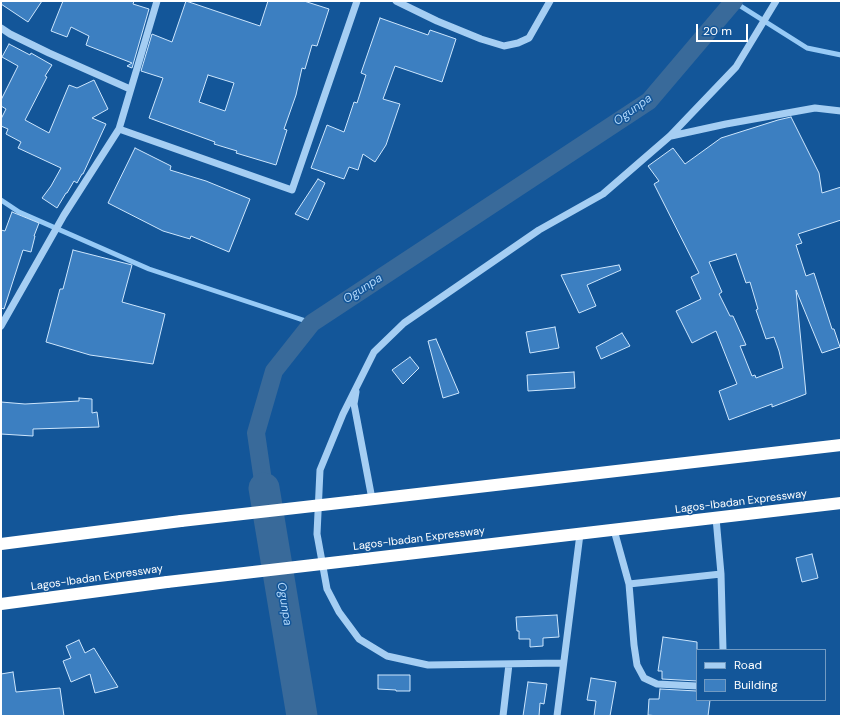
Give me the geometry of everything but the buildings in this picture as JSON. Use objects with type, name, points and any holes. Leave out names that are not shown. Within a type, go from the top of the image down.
[{"type":"highway","points":[[1,544],[180,521],[841,445]]},
{"type":"highway","name":"Lagos-Ibadan Expressway","points":[[1,604],[166,582],[841,503]]},
{"type":"street","points":[[1,326],[64,215],[119,129],[157,1]]},
{"type":"street","points":[[119,129],[292,190],[358,1]]},
{"type":"street","points":[[396,1],[437,21],[481,39],[504,46],[518,43],[529,38],[550,1]]},
{"type":"street","points":[[563,664],[428,665],[386,656],[359,639],[338,612],[327,589],[317,534],[320,470],[343,414],[374,352],[404,323],[539,230],[602,194],[670,136],[736,67],[776,1]]},
{"type":"street","points":[[1,28],[49,53],[130,89]]},
{"type":"street","points":[[670,136],[815,108],[841,111]]},
{"type":"street","points":[[357,384],[354,404],[372,500]]},
{"type":"street","points":[[716,518],[721,574],[723,649]]},
{"type":"street","points":[[614,530],[629,584],[637,665],[644,678],[657,684],[696,686]]},
{"type":"street","points":[[557,716],[580,534]]},
{"type":"street","points":[[629,584],[721,574]]},
{"type":"street","points":[[502,716],[509,664]]},
{"type":"waterway","name":"Ogunpa","points":[[264,488],[256,433],[274,371],[312,323],[649,101],[734,1]]},
{"type":"waterway","points":[[734,2],[807,48],[841,55]]},
{"type":"waterway","points":[[1,200],[19,212],[149,269],[312,323]]},
{"type":"waterway","name":"Ogunpa","points":[[264,488],[302,716]]}]
